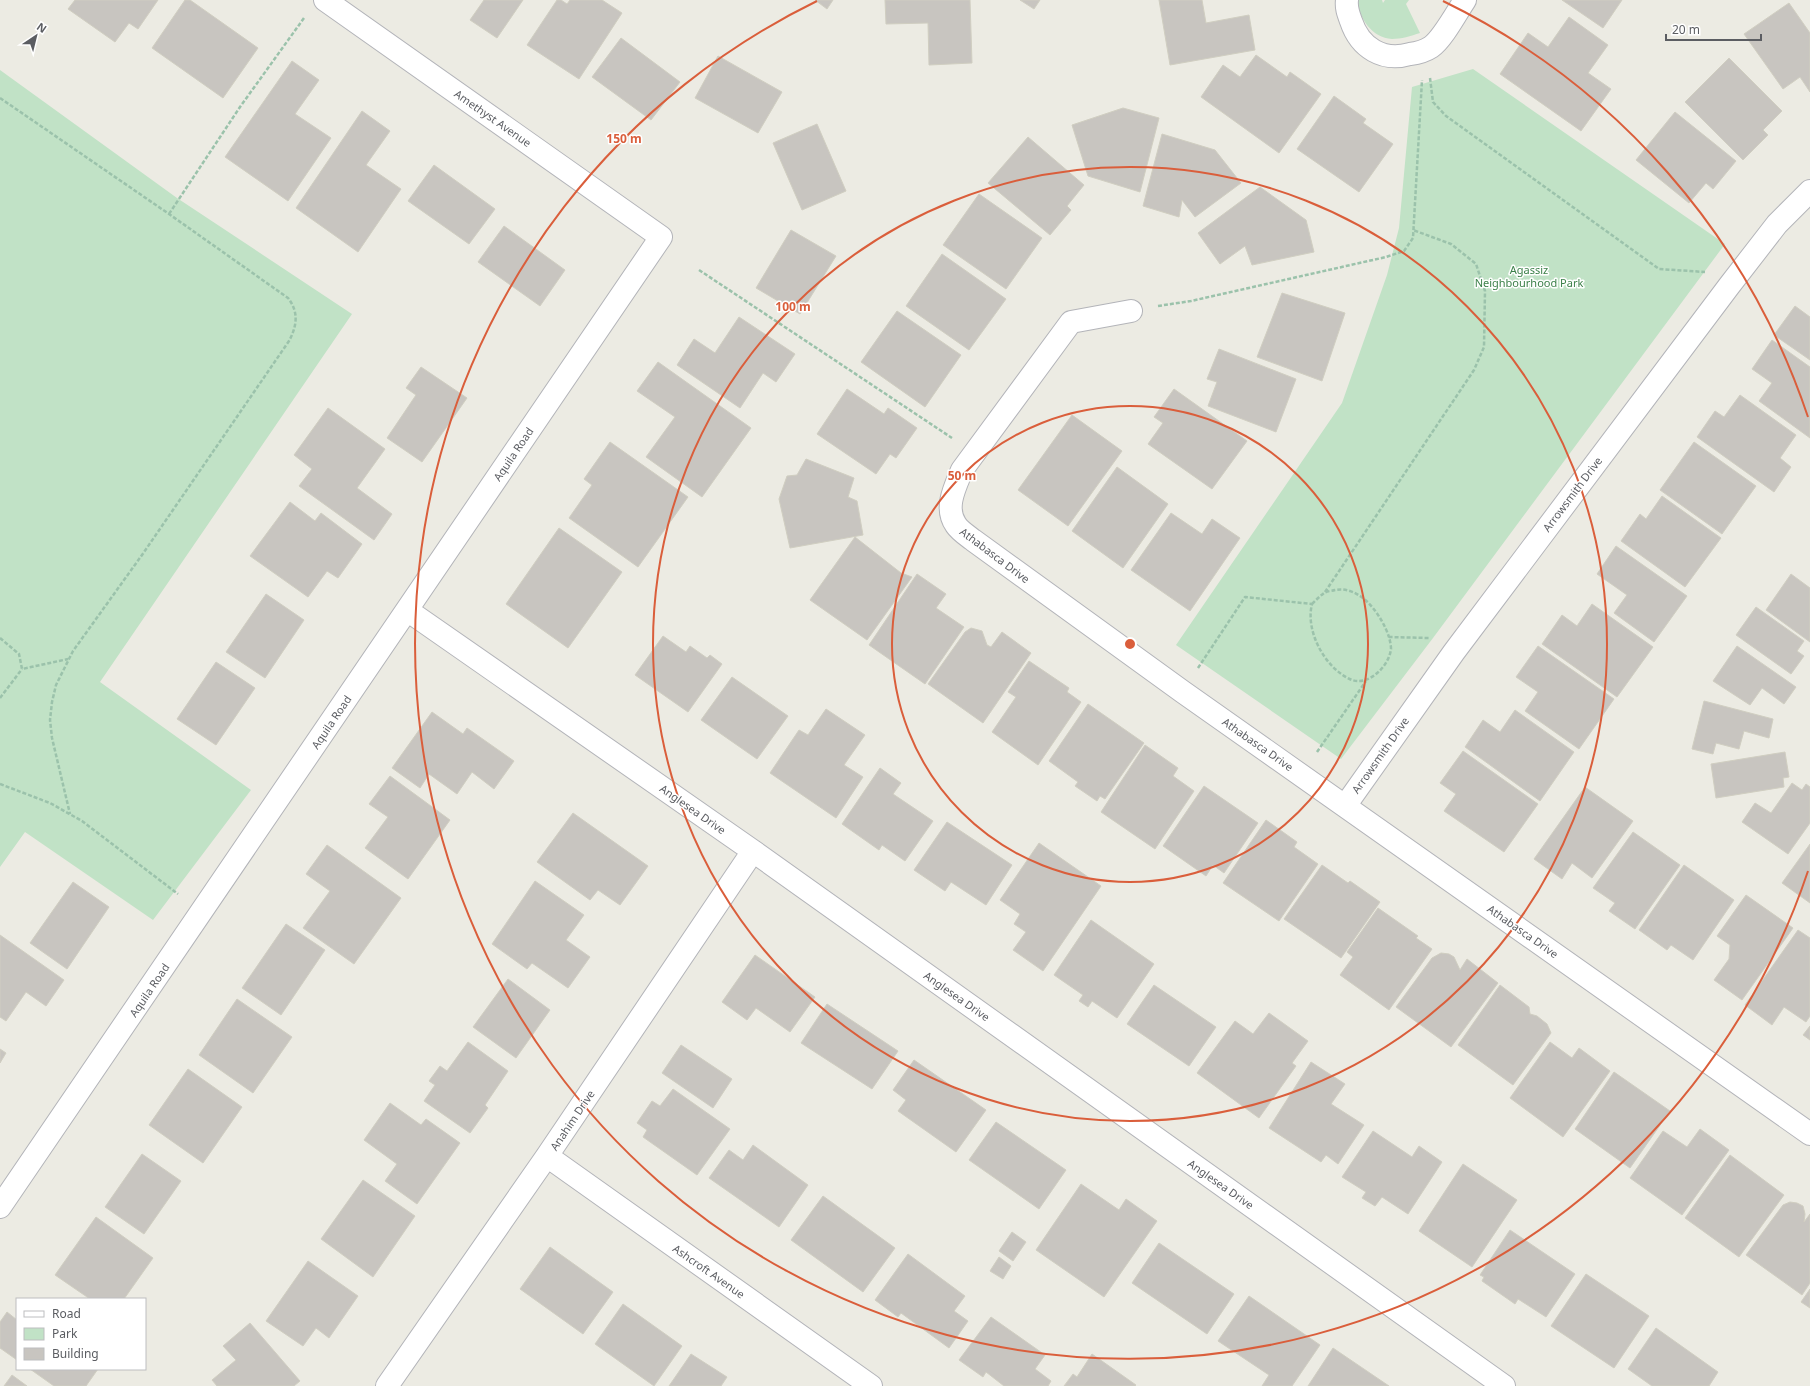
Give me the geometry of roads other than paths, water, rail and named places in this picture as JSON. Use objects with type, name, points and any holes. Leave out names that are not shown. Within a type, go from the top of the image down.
[{"type":"street","name":"Amethyst Avenue","points":[[325,0],[661,237]]},
{"type":"street","points":[[1347,0],[1346,8],[1355,32],[1370,48],[1384,56],[1399,57],[1423,51],[1432,46],[1465,0]]},
{"type":"street","name":"Arrowsmith Drive","points":[[1345,806],[1454,652],[1772,230],[1810,191]]},
{"type":"street","name":"Aquila Road","points":[[0,1207],[661,237]]},
{"type":"street","name":"Athabasca Drive","points":[[1131,311],[1071,322],[962,470],[952,495],[951,514],[956,526],[973,540],[1182,692],[1810,1134]]},
{"type":"street","name":"Anglesea Drive","points":[[407,610],[753,851],[1504,1386]]},
{"type":"street","name":"Anahim Drive","points":[[387,1386],[547,1156],[753,851]]},
{"type":"street","name":"Ashcroft Avenue","points":[[547,1156],[871,1386]]},
{"type":"park label","name":"Agassiz Neighbourhood Park","points":[[1529,275]]}]
